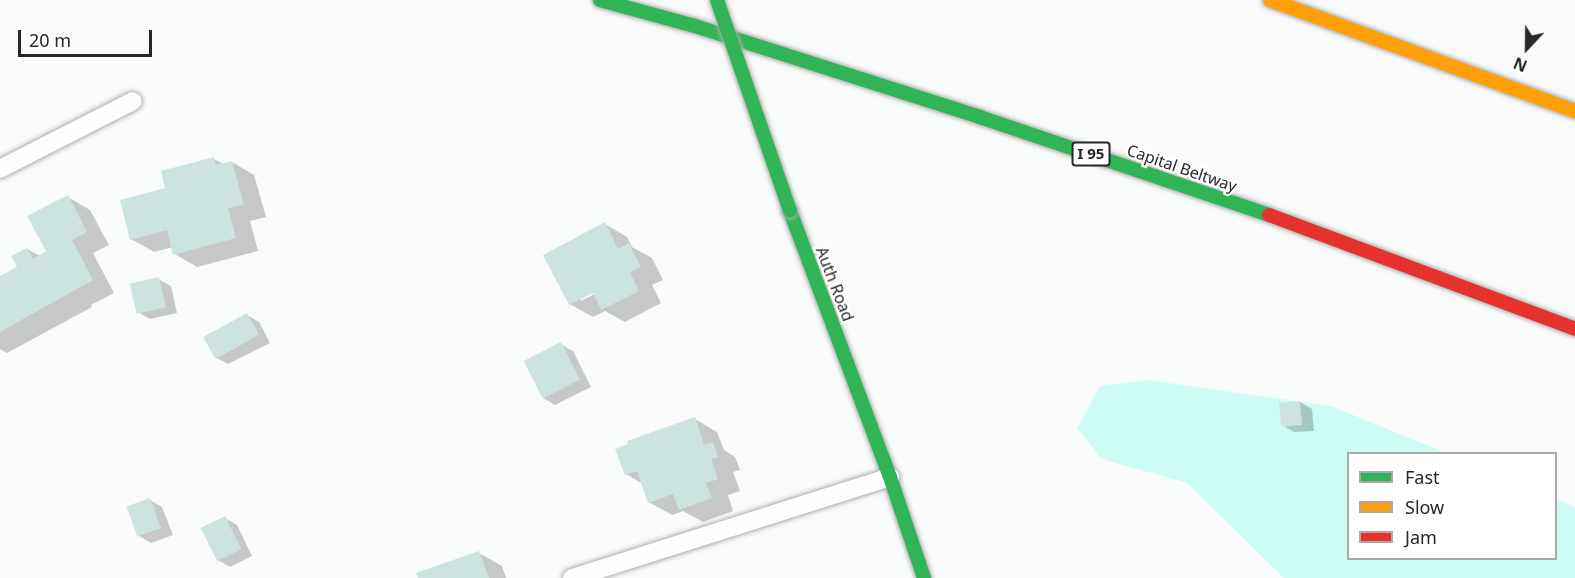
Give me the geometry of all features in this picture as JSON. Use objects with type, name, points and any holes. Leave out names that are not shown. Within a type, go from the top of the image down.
[{"type":"main road","name":"Capital Beltway","points":[[600,0],[695,26],[991,120],[1320,232],[1575,329]]},
{"type":"main road","name":"Auth Road","points":[[717,0],[790,211],[890,477],[924,578]]},
{"type":"main road","points":[[1270,0],[1575,111]]},
{"type":"lane","points":[[0,169],[133,101]]},
{"type":"lane","points":[[572,578],[890,477]]},
{"type":"green space","points":[[1147,380],[1331,406],[1444,452],[1347,452],[1347,560],[1557,560],[1557,499],[1575,507],[1575,578],[1284,578],[1187,483],[1102,459],[1077,428],[1100,386]]},
{"type":"building","points":[[214,157],[216,165],[232,161],[244,205],[228,208],[236,238],[173,255],[167,230],[130,240],[120,200],[165,188],[161,171]]},
{"type":"building","points":[[68,195],[87,232],[72,240],[93,280],[0,332],[0,276],[17,267],[11,256],[27,248],[33,259],[46,251],[27,216]]},
{"type":"building","points":[[605,222],[618,249],[629,243],[641,267],[630,272],[639,291],[601,310],[593,293],[569,305],[543,255]]},
{"type":"building","points":[[159,277],[166,307],[137,314],[130,284]]},
{"type":"building","points":[[247,313],[259,335],[215,359],[203,337]]},
{"type":"building","points":[[561,342],[580,379],[543,398],[524,361]]},
{"type":"building","points":[[1300,401],[1302,425],[1281,427],[1279,403]]},
{"type":"building","points":[[695,417],[704,445],[713,442],[718,457],[711,459],[718,479],[706,483],[712,498],[679,510],[673,494],[648,503],[637,471],[625,475],[615,449],[628,444],[627,441]]},
{"type":"building","points":[[150,498],[161,528],[137,537],[127,507]]},
{"type":"building","points":[[225,516],[241,549],[217,561],[201,528]]},
{"type":"building","points":[[479,551],[489,578],[418,578],[416,573]]},
{"type":"traffic: fast","points":[[600,0],[695,26],[980,117],[1269,215]]},
{"type":"traffic: fast","points":[[717,0],[790,211]]},
{"type":"traffic: fast","points":[[790,211],[890,477],[924,578]]},
{"type":"traffic: slow","points":[[1270,0],[1575,111]]},
{"type":"traffic: jam","points":[[1269,215],[1575,329]]}]
